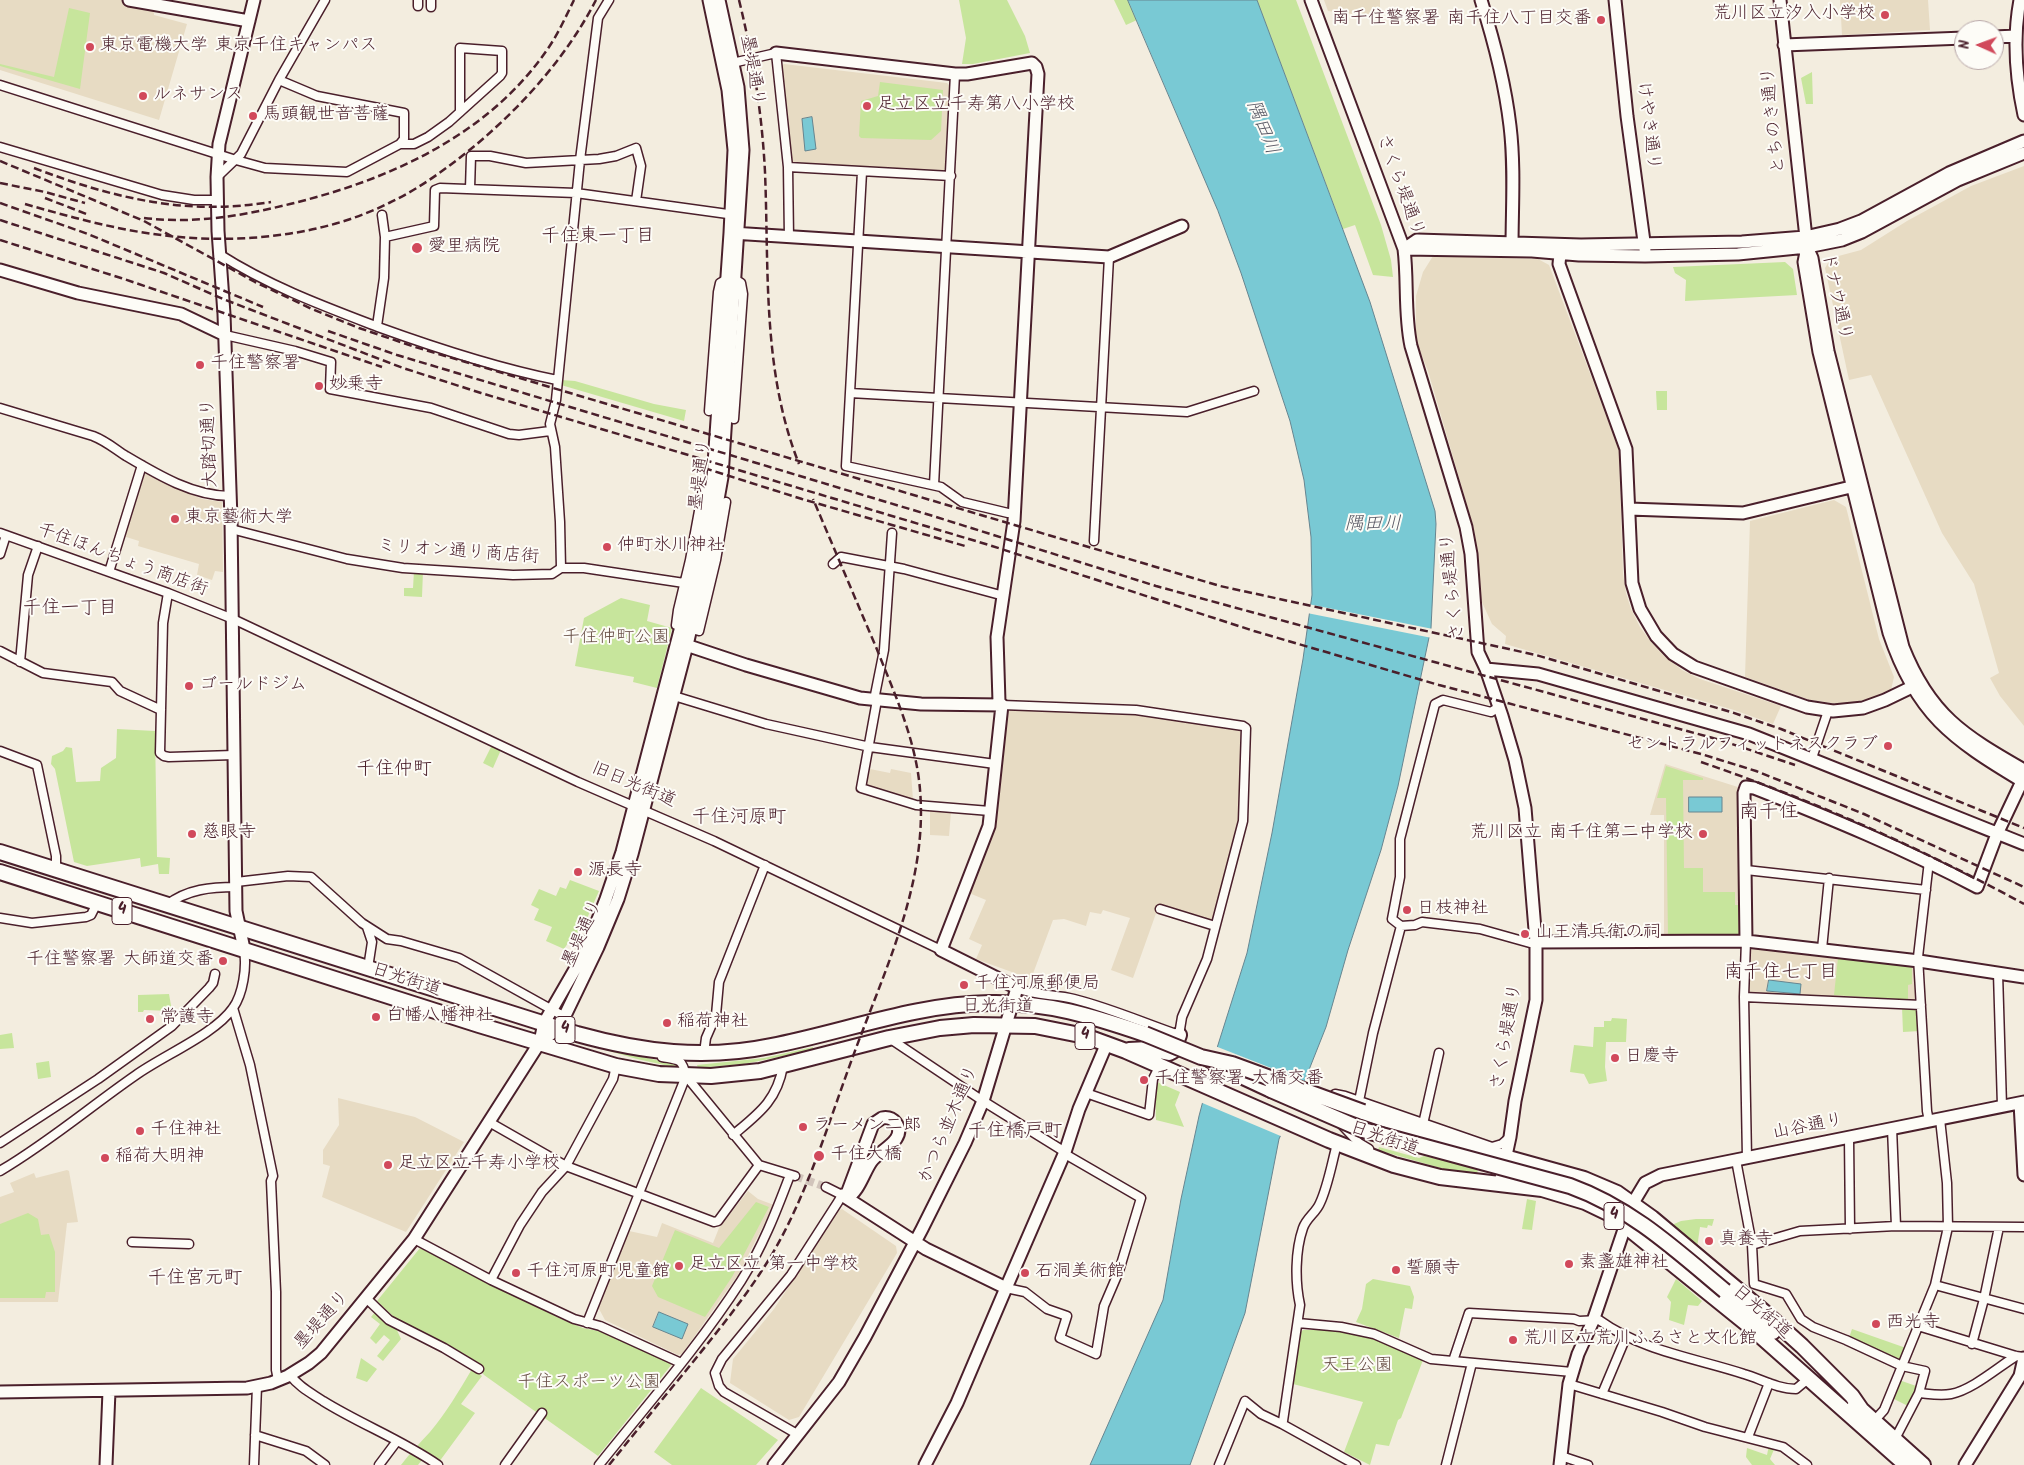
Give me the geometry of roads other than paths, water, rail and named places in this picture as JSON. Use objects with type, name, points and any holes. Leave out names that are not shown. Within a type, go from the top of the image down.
[{"type":"highway","name":"日光街道","points":[[0,852],[544,1023],[562,1022],[638,1049],[662,1052],[704,1053],[771,1047],[932,1008],[988,1003],[1036,1004],[1072,1011],[1145,1034],[1200,1057],[1302,1105],[1363,1130],[1591,1193],[1635,1218],[1725,1291],[1923,1465]]},
{"type":"highway","name":"日光街道","points":[[0,872],[616,1066],[659,1074],[686,1076],[736,1075],[783,1066],[889,1038],[940,1028],[974,1025],[1006,1025],[1060,1030],[1107,1043],[1337,1144],[1394,1165],[1440,1177],[1500,1183],[1562,1194],[1585,1202],[1612,1215],[1747,1324],[1906,1465]]},
{"type":"highway","points":[[1126,1051],[1149,1049],[1169,1053],[1173,1051],[1179,1035]]},
{"type":"highway","name":"日光街道","points":[[1200,1057],[1232,1064],[1361,1106],[1428,1135],[1584,1179],[1617,1193],[1633,1203],[1739,1290],[1796,1340],[1852,1396],[1861,1409]]},
{"type":"street","points":[[129,0],[183,5],[249,21]]},
{"type":"street","name":"大踏切通り","points":[[244,949],[238,927],[236,885],[231,530],[225,335],[217,200],[218,154],[254,0]]},
{"type":"street","points":[[218,178],[241,154],[279,80],[325,0]]},
{"type":"street","points":[[561,568],[555,447],[550,424],[556,400],[576,194],[598,18],[609,0]]},
{"type":"street","name":"墨堤通り","points":[[709,0],[728,64]]},
{"type":"street","name":"墨堤通り","points":[[0,1392],[198,1390],[257,1386],[290,1375],[321,1353],[414,1239],[540,1042],[562,1022],[601,940],[618,898],[639,808],[686,628],[713,478],[736,215],[733,129],[728,64],[719,0]]},
{"type":"street","name":"さくら堤通り","points":[[1310,0],[1404,249],[1408,330],[1411,346],[1466,527],[1471,554],[1478,652],[1486,669],[1515,760],[1525,808],[1536,942],[1536,1000],[1500,1183]]},
{"type":"street","points":[[1482,0],[1499,64],[1510,126],[1513,162],[1512,246]]},
{"type":"street","name":"けやき通り","points":[[1615,0],[1627,116],[1645,244],[1645,256]]},
{"type":"street","name":"とちのき通り","points":[[1780,0],[1806,242]]},
{"type":"street","points":[[2020,0],[2016,36],[2018,75],[2024,115]]},
{"type":"street","points":[[2004,37],[2016,36]]},
{"type":"street","points":[[1784,45],[1954,38]]},
{"type":"street","points":[[400,144],[414,144],[428,137],[460,112],[500,76],[502,73],[502,51],[460,48],[460,112]]},
{"type":"street","points":[[776,53],[788,167],[789,238]]},
{"type":"street","points":[[728,64],[776,53],[955,74],[967,74],[1025,62],[1036,66],[1038,74],[1014,521],[997,637],[999,702],[1002,706],[986,833],[941,950]]},
{"type":"street","points":[[934,485],[955,74]]},
{"type":"street","points":[[0,85],[266,168],[346,172],[400,144],[404,139],[404,113],[317,96],[279,80]]},
{"type":"street","points":[[1512,246],[1560,254],[1645,256],[1738,254],[1806,242],[1861,221],[1948,173],[2024,141]]},
{"type":"street","points":[[0,147],[162,195],[194,200],[217,200]]},
{"type":"street","points":[[470,189],[471,156],[490,156],[526,163],[616,156],[636,148],[641,166],[636,201]]},
{"type":"street","points":[[1404,249],[1417,240],[1512,246],[1842,240],[1862,232],[1958,180],[2024,153]]},
{"type":"street","points":[[788,167],[951,176]]},
{"type":"street","points":[[862,172],[846,466],[941,487],[962,502],[1008,513]]},
{"type":"street","points":[[385,237],[434,226],[435,190],[440,188],[576,194],[736,215]]},
{"type":"street","points":[[377,326],[384,278],[385,237],[382,215]]},
{"type":"street","points":[[734,234],[1109,257],[1182,226]]},
{"type":"street","name":"ドナウ通り","points":[[1806,242],[1812,258],[1818,303],[1889,633],[1902,668],[1912,686],[1940,723],[1960,742],[2024,777]]},
{"type":"street","points":[[219,254],[257,276],[295,294],[377,326],[453,352],[557,380]]},
{"type":"street","points":[[1560,254],[1559,264],[1563,277],[1626,449],[1631,572],[1635,595],[1647,622],[1665,646],[1684,662],[1704,672],[1807,707],[1828,711],[1846,711],[1875,705],[1912,686]]},
{"type":"street","points":[[1094,541],[1109,257]]},
{"type":"street","points":[[0,270],[78,293],[181,314],[225,335],[295,351],[331,362],[330,389],[431,408],[509,434],[519,435],[550,431]]},
{"type":"street","points":[[710,411],[718,292],[720,283],[731,280],[741,283],[743,294],[734,419]]},
{"type":"street","points":[[850,393],[1187,412],[1254,391]]},
{"type":"street","points":[[0,408],[108,442],[142,465],[199,492],[213,496],[230,496]]},
{"type":"street","points":[[109,572],[142,465]]},
{"type":"street","points":[[1629,509],[1744,514],[1856,486]]},
{"type":"street","name":"ドナウ通り","points":[[1856,486],[1903,647],[1919,682],[1936,706],[1959,729],[2024,777]]},
{"type":"street","points":[[703,489],[676,625],[699,631],[716,560],[726,502]]},
{"type":"street","name":"ミリオン通り商店街","points":[[231,530],[347,559],[403,568],[528,575],[552,574],[561,568],[584,568],[684,583]]},
{"type":"street","points":[[892,533],[884,650],[870,747],[861,788],[916,805],[990,811]]},
{"type":"street","points":[[0,554],[3,534]]},
{"type":"street","name":"千住ほんちょう商店街","points":[[3,534],[168,593],[233,619]]},
{"type":"street","points":[[20,662],[28,575],[38,546]]},
{"type":"street","points":[[833,564],[841,557],[891,565],[1004,596]]},
{"type":"street","points":[[168,593],[163,624],[160,753],[164,756],[234,755]]},
{"type":"street","name":"旧日光街道","points":[[233,619],[360,680],[765,865],[1017,988]]},
{"type":"street","points":[[682,644],[746,665],[860,698],[930,704],[1136,710],[1246,728],[1243,821],[1207,959],[1182,1017],[1179,1035],[1072,998],[1026,992],[1017,988]]},
{"type":"street","name":"墨堤通り","points":[[540,1042],[544,1023],[585,952],[639,808],[674,696],[682,644]]},
{"type":"street","points":[[0,651],[20,662],[51,674],[112,682],[120,691],[161,710]]},
{"type":"street","points":[[1486,669],[1538,674],[1749,734],[2024,844]]},
{"type":"street","points":[[674,696],[766,724],[870,747],[995,764]]},
{"type":"street","points":[[1499,707],[1491,712],[1443,700],[1435,704],[1399,846],[1400,877],[1392,919],[1401,926],[1415,925],[1422,922],[1480,929],[1530,943],[1746,941],[1919,961],[2024,977]]},
{"type":"street","points":[[1812,758],[1828,711]]},
{"type":"street","points":[[0,752],[38,765],[56,856],[56,869]]},
{"type":"street","points":[[1895,1440],[1919,1393],[1925,1372],[1902,1366],[1813,1327],[1802,1319],[1786,1294],[1754,1284],[1752,1245],[1741,1159],[1746,941],[1744,793],[1746,787],[1812,811],[1929,861],[1978,886],[1997,834],[2024,777]]},
{"type":"street","points":[[1874,1421],[1884,1410],[1935,1285],[1948,1227],[1947,1183],[1935,1120],[1926,1111],[1919,961],[1929,861]]},
{"type":"street","points":[[704,1053],[706,1038],[716,1015],[719,982],[765,865]]},
{"type":"street","points":[[1746,870],[1926,890]]},
{"type":"street","points":[[167,905],[183,894],[191,892],[288,876],[311,877],[367,927],[387,939]]},
{"type":"street","points":[[1822,950],[1829,878]]},
{"type":"street","points":[[0,918],[32,923],[86,917],[91,915],[97,903]]},
{"type":"street","points":[[1160,909],[1215,926]]},
{"type":"street","points":[[1361,1106],[1373,1033],[1401,926]]},
{"type":"street","points":[[367,927],[372,942],[368,968]]},
{"type":"street","points":[[372,942],[387,939],[401,941],[459,958],[552,1010],[562,1022]]},
{"type":"street","points":[[0,1171],[142,1071],[219,1023],[233,1008],[239,996],[246,958],[244,949]]},
{"type":"street","points":[[1998,973],[2002,1106]]},
{"type":"street","points":[[0,1143],[98,1079],[172,1026],[209,988],[215,974]]},
{"type":"street","name":"かつら並木通り","points":[[774,1465],[839,1382],[915,1243],[965,1143],[983,1101],[1017,988]]},
{"type":"street","points":[[1744,997],[1921,1005]]},
{"type":"street","points":[[233,1008],[250,1065],[272,1176],[276,1292],[276,1370],[278,1380]]},
{"type":"street","points":[[826,1187],[844,1196],[915,1243],[942,1258],[1006,1288],[1025,1292],[1047,1308],[1067,1316],[1060,1338],[1096,1354],[1104,1306],[1119,1271],[1141,1198],[983,1101],[889,1038]]},
{"type":"street","points":[[926,1465],[957,1402],[1065,1153],[1086,1093],[1107,1043]]},
{"type":"street","points":[[599,1465],[681,1363],[741,1281],[773,1220],[793,1176],[759,1165],[686,1076],[682,1063],[679,1060],[638,1049]]},
{"type":"street","points":[[1423,1124],[1439,1052]]},
{"type":"street","points":[[490,1280],[523,1220],[542,1192],[566,1166],[613,1079],[616,1066]]},
{"type":"street","points":[[733,1135],[769,1103],[781,1076],[783,1066]]},
{"type":"street","points":[[1086,1093],[1149,1115],[1153,1080],[1160,1066]]},
{"type":"street","points":[[587,1322],[686,1076]]},
{"type":"street","points":[[1394,1165],[1354,1139],[1333,1115],[1330,1103],[1331,1098],[1335,1094],[1361,1106],[1492,1147],[1502,1144],[1510,1137]]},
{"type":"street","points":[[2022,1102],[2024,1175]]},
{"type":"street","name":"山谷通り","points":[[1561,1461],[1569,1384],[1572,1372],[1593,1320],[1633,1203],[1648,1180],[1741,1159],[2022,1102]]},
{"type":"street","points":[[797,1434],[724,1392],[719,1386],[715,1373],[722,1359],[791,1275],[844,1196],[848,1192],[872,1124],[882,1118],[890,1118],[898,1126],[896,1139],[874,1157],[853,1195],[844,1196]]},
{"type":"street","points":[[489,1122],[566,1166],[714,1222],[718,1221],[759,1165]]},
{"type":"street","points":[[1892,1128],[1896,1226]]},
{"type":"street","points":[[1848,1138],[1850,1229]]},
{"type":"street","points":[[1282,1424],[1300,1305],[1297,1290],[1301,1235],[1309,1215],[1320,1204],[1337,1144]]},
{"type":"street","points":[[1752,1245],[1800,1231],[1896,1226],[2024,1227]]},
{"type":"street","points":[[1972,1344],[1999,1228]]},
{"type":"street","points":[[414,1239],[490,1280],[574,1319],[600,1326],[681,1363]]},
{"type":"street","points":[[132,1242],[189,1244]]},
{"type":"street","points":[[1935,1285],[2024,1309]]},
{"type":"street","points":[[366,1298],[389,1320],[480,1369]]},
{"type":"street","points":[[1453,1361],[1469,1313],[1574,1319],[1578,1321],[1600,1320],[1626,1337],[1769,1383],[1796,1389],[1808,1379]]},
{"type":"street","points":[[1298,1324],[1359,1330],[1374,1334],[1431,1359],[1572,1372]]},
{"type":"street","points":[[1918,1326],[1972,1344],[2021,1357]]},
{"type":"street","points":[[1602,1394],[1626,1337]]},
{"type":"street","points":[[1919,1393],[1953,1394],[2021,1357]]},
{"type":"street","points":[[1966,1465],[2022,1377],[2021,1357]]},
{"type":"street","points":[[1446,1465],[1472,1363]]},
{"type":"street","points":[[290,1375],[298,1385],[344,1414],[417,1451],[438,1465]]},
{"type":"street","points":[[1748,1437],[1769,1383]]},
{"type":"street","points":[[1569,1384],[1704,1427],[1783,1447],[1808,1465]]},
{"type":"street","points":[[254,1465],[257,1386]]},
{"type":"street","points":[[106,1465],[110,1391]]},
{"type":"street","points":[[1219,1465],[1245,1401],[1262,1414],[1356,1465]]},
{"type":"street","points":[[505,1465],[542,1413]]},
{"type":"street","points":[[255,1435],[306,1451],[324,1465]]},
{"type":"street","points":[[379,1465],[397,1441]]},
{"type":"street","points":[[1561,1461],[1588,1465]]},
{"type":"water","name":"隅田川","points":[[1128,0],[1257,0],[1370,302],[1435,511],[1436,524],[1431,628],[1398,786],[1381,850],[1348,950],[1326,1027],[1279,1139],[1245,1313],[1190,1465],[1090,1465],[1163,1300],[1181,1199],[1199,1116],[1217,1048],[1247,953],[1272,833],[1303,659],[1312,595],[1311,537],[1304,480],[1290,421],[1241,273],[1218,211]]},
{"type":"water","points":[[812,117],[816,149],[805,151],[802,119]]},
{"type":"water","points":[[1689,797],[1722,797],[1722,812],[1689,812]]},
{"type":"water","points":[[1769,980],[1801,984],[1800,994],[1767,991]]},
{"type":"water","points":[[659,1312],[688,1324],[682,1339],[653,1327]]},
{"type":"tunnel","points":[[795,1176],[826,1187]]},
{"type":"railway","points":[[144,218],[163,220],[218,218],[290,204],[364,182],[434,150],[467,129],[498,105],[525,78],[553,41],[574,0]]},
{"type":"railway","points":[[25,204],[89,221],[153,234],[213,239],[274,236],[334,224],[362,215],[424,184],[495,128],[544,78],[585,21],[596,0]]},
{"type":"railway","points":[[739,0],[753,64],[762,128],[773,357],[787,429],[799,464]]},
{"type":"railway","points":[[0,161],[144,221],[255,282],[312,309],[359,328],[415,347],[1220,586],[1536,655],[1731,712],[1781,729],[2024,828]]},
{"type":"railway","points":[[34,168],[92,188],[150,202],[209,207],[271,202]]},
{"type":"railway","points":[[0,183],[45,192],[85,203]]},
{"type":"railway","points":[[45,198],[89,215]]},
{"type":"railway","points":[[0,203],[88,234],[263,307]]},
{"type":"railway","points":[[0,220],[164,273],[223,299],[403,368],[481,393],[989,545],[1254,631],[1439,685],[1701,754],[1756,771],[1864,814],[2024,887]]},
{"type":"railway","points":[[0,240],[121,278],[382,367]]},
{"type":"railway","points":[[328,331],[397,355],[933,516],[1156,586],[1720,740],[1795,765]]},
{"type":"railway","points":[[704,468],[802,499],[965,546]]},
{"type":"railway","points":[[609,1465],[684,1373],[748,1290],[768,1261],[794,1213],[815,1162],[891,957],[912,887],[918,852],[921,816],[919,780],[912,745],[889,679],[813,499]]},
{"type":"railway","points":[[1701,762],[1784,792],[1866,826],[1906,844],[2024,904]]},
{"type":"place","name":"荒川区立汐入小学校","points":[[1885,15]]},
{"type":"place","name":"南千住警察署 南千住八丁目交番","points":[[1601,20]]},
{"type":"place","name":"東京電機大学 東京千住キャンパス","points":[[90,47]]},
{"type":"place","name":"ルネサンス","points":[[143,96]]},
{"type":"place","name":"足立区立千寿第八小学校","points":[[867,106]]},
{"type":"place","name":"馬頭観世音菩薩","points":[[253,116]]},
{"type":"place","name":"愛里病院","points":[[417,248]]},
{"type":"place","name":"千住警察署","points":[[200,365]]},
{"type":"place","name":"妙乗寺","points":[[319,386]]},
{"type":"place","name":"東京藝術大学","points":[[175,519]]},
{"type":"place","name":"仲町氷川神社","points":[[607,547]]},
{"type":"place","name":"ゴールドジム","points":[[189,686]]},
{"type":"place","name":"セントラルフィットネスクラブ","points":[[1888,746]]},
{"type":"place","name":"慈眼寺","points":[[192,834]]},
{"type":"place","name":"荒川区立 南千住第二中学校","points":[[1703,834]]},
{"type":"place","name":"源長寺","points":[[578,872]]},
{"type":"place","name":"日枝神社","points":[[1407,910]]},
{"type":"place","name":"山王清兵衛の祠","points":[[1525,934]]},
{"type":"place","name":"千住警察署 大師道交番","points":[[223,961]]},
{"type":"place","name":"千住河原郵便局","points":[[964,985]]},
{"type":"place","name":"白幡八幡神社","points":[[376,1017]]},
{"type":"place","name":"常護寺","points":[[150,1019]]},
{"type":"place","name":"稲荷神社","points":[[667,1023]]},
{"type":"place","name":"日慶寺","points":[[1615,1058]]},
{"type":"place","name":"千住警察署 大橋交番","points":[[1144,1080]]},
{"type":"place","name":"ラーメン二郎","points":[[803,1127]]},
{"type":"place","name":"千住神社","points":[[140,1131]]},
{"type":"place","name":"千住大橋","points":[[819,1156]]},
{"type":"place","name":"稲荷大明神","points":[[105,1158]]},
{"type":"place","name":"足立区立千寿小学校","points":[[388,1165]]},
{"type":"place","name":"真養寺","points":[[1709,1241]]},
{"type":"place","name":"素盞雄神社","points":[[1569,1264]]},
{"type":"place","name":"足立区立 第一中学校","points":[[679,1266]]},
{"type":"place","name":"誓願寺","points":[[1396,1270]]},
{"type":"place","name":"千住河原町児童館","points":[[516,1273]]},
{"type":"place","name":"石洞美術館","points":[[1025,1273]]},
{"type":"place","name":"西光寺","points":[[1876,1324]]},
{"type":"place","name":"荒川区立荒川ふるさと文化館","points":[[1513,1340]]},
{"type":"district","name":"千住東一丁目","points":[[598,238]]},
{"type":"district","name":"千住一丁目","points":[[70,610]]},
{"type":"district","name":"千住仲町","points":[[394,771]]},
{"type":"district","name":"南千住","points":[[1769,814]]},
{"type":"district","name":"千住河原町","points":[[739,819]]},
{"type":"district","name":"南千住七丁目","points":[[1781,974]]},
{"type":"district","name":"千住橋戸町","points":[[1015,1133]]},
{"type":"district","name":"千住宮元町","points":[[195,1280]]},
{"type":"park label","name":"千住仲町公園","points":[[616,639]]},
{"type":"park label","name":"天王公園","points":[[1357,1367]]},
{"type":"park label","name":"千住スポーツ公園","points":[[589,1384]]}]
